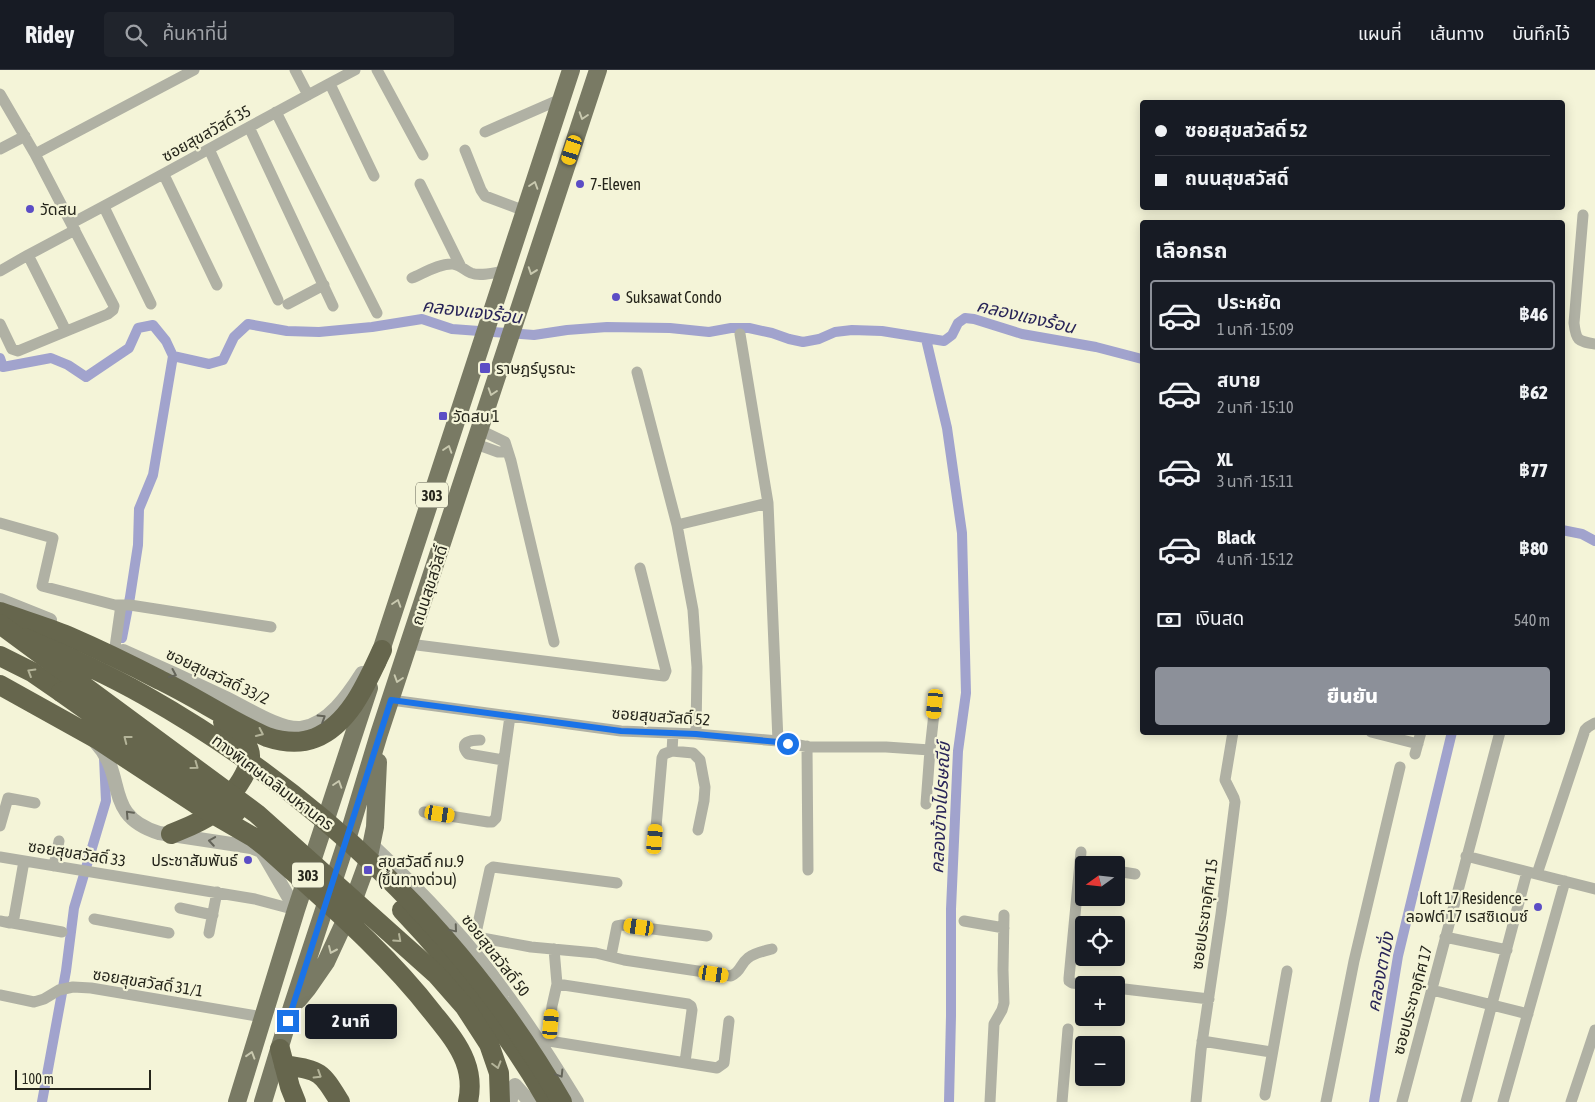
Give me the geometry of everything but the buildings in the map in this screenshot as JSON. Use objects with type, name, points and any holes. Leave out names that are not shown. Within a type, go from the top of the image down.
[{"type":"highway","points":[[0,612],[68,636],[160,680],[268,737],[291,742],[315,738],[338,724],[347,713],[370,675],[385,641]]},
{"type":"highway","points":[[0,624],[258,814],[436,974],[466,1007],[489,1044],[499,1073],[500,1102]]},
{"type":"highway","name":"ทางพิเศษเฉลิมมหานคร","points":[[0,628],[22,644],[112,692],[195,741],[272,794],[337,847],[402,910],[448,962],[504,1035],[548,1102]]},
{"type":"highway","name":"ทางพิเศษเฉลิมมหานคร","points":[[0,642],[22,644],[115,680],[195,725],[270,776],[342,835],[402,892],[457,952],[513,1026],[562,1102]]},
{"type":"highway","points":[[0,656],[32,672],[168,770],[249,821],[341,904],[394,954],[432,994],[451,1018],[468,1044],[478,1070],[480,1084],[479,1102]]},
{"type":"highway","points":[[0,685],[97,739],[266,847],[374,948],[409,983],[430,1008],[455,1042],[465,1062],[470,1083],[468,1102]]},
{"type":"highway","points":[[171,834],[195,824],[212,814],[242,780],[250,765],[251,757],[248,747],[201,702]]},
{"type":"highway","points":[[282,1057],[296,1102]]},
{"type":"highway","points":[[282,1057],[319,1073],[326,1080],[340,1102]]},
{"type":"main road","name":"ถนนสุขสวัสดิ์","points":[[237,1102],[296,910],[571,70]]},
{"type":"main road","name":"ถนนสุขสวัสดิ์","points":[[263,1102],[282,1057],[292,1007],[346,843],[379,734],[598,70]]},
{"type":"main road","points":[[292,1007],[326,962],[350,910],[368,861],[374,827],[379,734]]},
{"type":"street","points":[[35,154],[194,70]]},
{"type":"street","points":[[295,70],[308,94]]},
{"type":"street","name":"ซอยสุขสวัสดิ์ 35","points":[[0,271],[104,207],[355,70]]},
{"type":"street","points":[[377,70],[423,155]]},
{"type":"street","points":[[330,84],[374,176]]},
{"type":"street","points":[[0,94],[35,154],[114,306],[113,310],[108,314],[18,351],[12,349],[0,324]]},
{"type":"street","points":[[485,132],[562,98]]},
{"type":"street","points":[[276,112],[377,313]]},
{"type":"street","points":[[249,127],[333,306]]},
{"type":"street","points":[[0,149],[25,136]]},
{"type":"street","points":[[209,149],[283,302],[324,285]]},
{"type":"street","points":[[465,150],[480,190],[485,196],[525,211]]},
{"type":"street","points":[[164,175],[216,285]]},
{"type":"street","points":[[420,184],[461,267]]},
{"type":"street","points":[[104,207],[151,304]]},
{"type":"street","points":[[1583,215],[1574,323],[1577,338],[1582,342],[1595,344]]},
{"type":"street","points":[[28,255],[66,331]]},
{"type":"street","points":[[412,278],[444,265],[454,264],[471,273],[486,274],[506,271]]},
{"type":"street","points":[[740,334],[768,503],[778,742]]},
{"type":"street","points":[[637,372],[677,525],[694,627],[697,667],[696,734]]},
{"type":"street","points":[[478,437],[505,442],[554,642]]},
{"type":"street","points":[[677,525],[768,503]]},
{"type":"street","points":[[0,523],[53,538],[42,586],[116,605],[272,627]]},
{"type":"street","points":[[409,644],[664,676],[666,671],[640,568]]},
{"type":"street","name":"ซอยสุขสวัสดิ์ 33/2","points":[[0,600],[86,634],[279,724],[293,728],[317,722],[329,714],[354,686],[385,641]]},
{"type":"street","points":[[115,647],[125,605]]},
{"type":"street","points":[[0,690],[70,723],[100,747],[110,765],[120,804],[124,811],[149,830],[261,851],[296,910]]},
{"type":"street","name":"ซอยสุขสวัสดิ์ 52","points":[[391,700],[621,731],[696,734],[807,746],[886,747],[930,750]]},
{"type":"street","points":[[926,804],[935,704]]},
{"type":"street","points":[[424,812],[492,822],[496,818],[510,716]]},
{"type":"street","points":[[1466,1102],[1506,950],[1532,873],[1585,730],[1588,726],[1595,723]]},
{"type":"street","points":[[672,751],[673,734]]},
{"type":"street","name":"ซอยประชาอุทิศ 15","points":[[1196,1102],[1202,1041],[1235,802],[1225,780],[1232,735]]},
{"type":"street","points":[[1379,735],[1417,749],[1420,735]]},
{"type":"street","name":"ซอยประชาอุทิศ 17","points":[[1402,1102],[1499,735]]},
{"type":"street","points":[[480,740],[467,741],[465,747],[468,754],[503,760]]},
{"type":"street","points":[[807,746],[808,870]]},
{"type":"street","points":[[655,839],[662,758],[664,754],[672,751],[693,753],[700,760],[705,787],[698,830]]},
{"type":"street","points":[[1326,1102],[1354,961],[1400,767]]},
{"type":"street","points":[[0,826],[8,798],[35,803]]},
{"type":"street","points":[[54,866],[59,841]]},
{"type":"street","name":"ซอยสุขสวัสดิ์ 50","points":[[371,844],[445,918],[546,1043],[577,1102]]},
{"type":"street","points":[[1081,852],[1081,856]]},
{"type":"street","points":[[1466,856],[1595,889]]},
{"type":"street","name":"ซอยสุขสวัสดิ์ 33","points":[[0,857],[217,892],[255,899],[296,910]]},
{"type":"street","points":[[4,922],[12,922],[14,918],[24,861]]},
{"type":"street","points":[[617,883],[493,867],[490,869],[476,930],[478,936],[523,946],[596,953],[624,960],[731,976],[738,973],[743,963],[749,957],[772,949]]},
{"type":"street","points":[[1125,872],[1135,874]]},
{"type":"street","points":[[1503,1102],[1565,881]]},
{"type":"street","points":[[209,933],[217,892]]},
{"type":"street","points":[[1075,983],[1072,983],[1069,978],[1077,906]]},
{"type":"street","points":[[180,908],[213,915]]},
{"type":"street","points":[[990,1102],[994,1024],[1004,1003],[1004,916]]},
{"type":"street","points":[[94,919],[169,933]]},
{"type":"street","points":[[964,921],[1004,928]]},
{"type":"street","points":[[4,922],[62,932]]},
{"type":"street","points":[[610,956],[617,926],[622,925],[707,936]]},
{"type":"street","points":[[1445,937],[1506,950]]},
{"type":"street","points":[[554,949],[556,984],[546,1043],[717,1068],[724,1063],[729,1021]]},
{"type":"street","points":[[1265,1095],[1271,1052],[1287,972]]},
{"type":"street","points":[[556,984],[688,1004],[692,1010],[685,1062]]},
{"type":"street","name":"ซอยสุขสวัสดิ์ 31/1","points":[[0,995],[34,1002],[44,999],[59,990],[73,987],[91,988],[263,1017]]},
{"type":"street","points":[[1125,989],[1209,999]]},
{"type":"street","points":[[1432,990],[1528,1014]]},
{"type":"street","points":[[1062,1102],[1068,1029]]},
{"type":"street","points":[[1571,1102],[1595,1030]]},
{"type":"street","points":[[1202,1041],[1271,1052]]},
{"type":"street","points":[[512,1102],[515,1085]]},
{"type":"street","points":[[515,1085],[530,1102]]},
{"type":"waterway","name":"คลองแจงร้อน","points":[[173,356],[209,364],[223,360],[234,337],[248,324],[287,331],[319,332],[372,327],[422,319],[452,329],[534,335],[607,327],[670,328],[709,332],[731,328],[749,328],[803,342],[819,339],[835,332],[852,330],[882,331],[944,341],[952,335],[958,323],[965,318],[1022,334],[1096,347],[1140,358]]},
{"type":"waterway","name":"คลองแจงร้อน","points":[[0,358],[3,367],[51,358],[68,365],[86,377],[129,348],[138,328],[153,325],[166,341],[173,356]]},
{"type":"waterway","name":"คลองข้างไปรษณีย์","points":[[926,339],[947,428],[962,533],[966,693],[958,751],[951,909],[949,1102]]},
{"type":"waterway","points":[[122,638],[138,545],[139,509],[153,475],[173,356]]},
{"type":"waterway","name":"คลองแจงร้อน","points":[[1565,531],[1582,534],[1595,541]]},
{"type":"waterway","name":"คลองตามั่ง","points":[[1374,1102],[1398,956],[1451,735]]},
{"type":"waterway","points":[[42,1102],[66,971],[74,908],[106,801],[104,758]]},
{"type":"place","name":"7-Eleven","points":[[580,184]]},
{"type":"place","name":"วัดสน","points":[[30,209]]},
{"type":"place","name":"Suksawat Condo","points":[[616,297]]},
{"type":"place","name":"ราษฎร์บูรณะ","points":[[485,368]]},
{"type":"place","name":"วัดสน 1","points":[[443,416]]},
{"type":"place","name":"ประชาสัมพันธ์","points":[[248,860]]},
{"type":"place","name":"สุขสวัสดิ์ กม.9 (ขึ้นทางด่วน)","points":[[368,870]]},
{"type":"place","name":"Loft 17 Residence - ลอฟต์ 17 เรสซิเดนซ์","points":[[1538,907]]},
{"type":"route","points":[[288,1021],[391,700],[621,731],[696,734],[788,744]]}]
